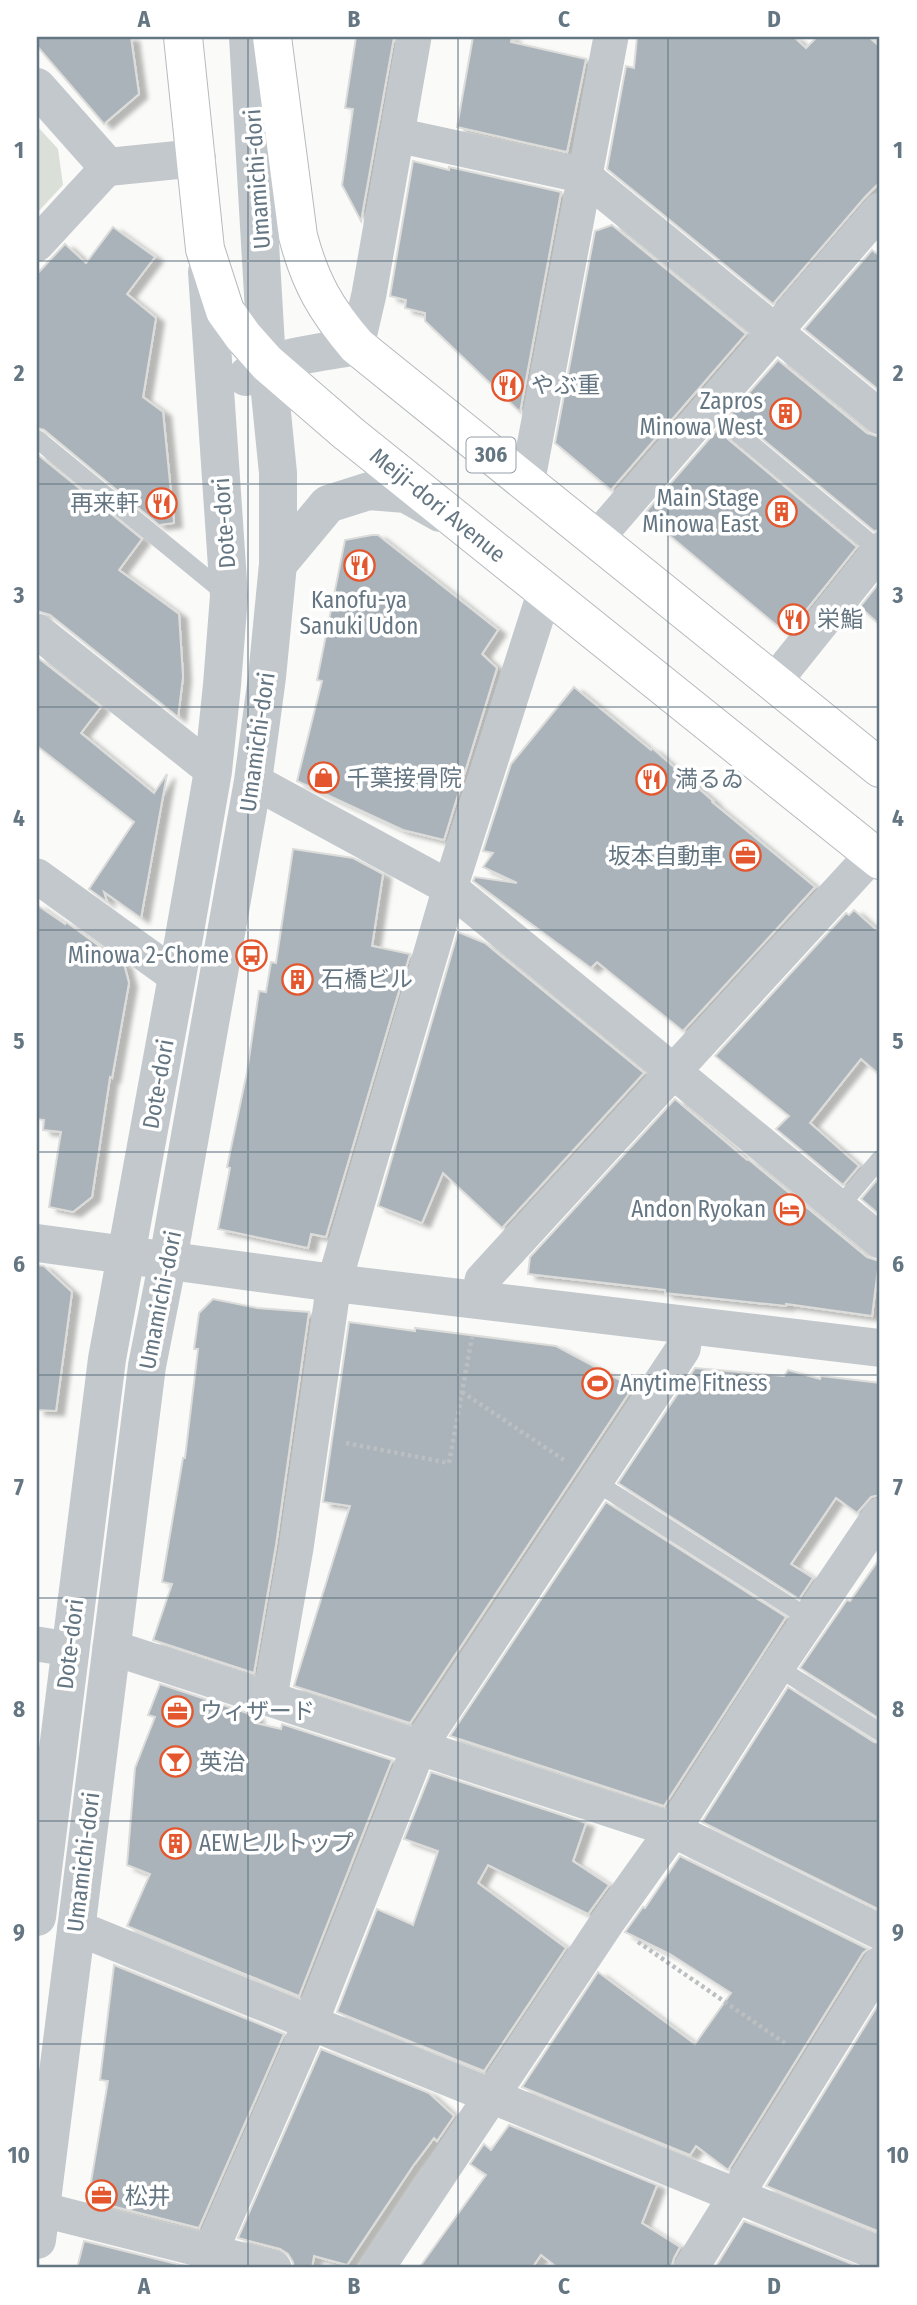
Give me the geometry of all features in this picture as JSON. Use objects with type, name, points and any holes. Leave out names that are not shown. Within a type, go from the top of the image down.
[{"type":"main road","name":"Meiji-dori Avenue","points":[[183,37],[205,248],[225,311],[243,337],[267,363],[348,433],[877,857]]},
{"type":"main road","name":"306","points":[[272,37],[298,236],[305,265],[316,291],[333,318],[357,346],[880,768]]},
{"type":"street","name":"Umamichi-dori","points":[[38,2225],[147,1366],[253,781],[278,564],[278,473],[267,363],[248,37]]},
{"type":"street","points":[[229,596],[235,475],[232,404],[240,385],[250,373],[267,363],[357,346],[369,294],[414,37]]},
{"type":"street","points":[[527,484],[611,37]]},
{"type":"street","points":[[37,87],[108,167]]},
{"type":"street","points":[[397,135],[584,176],[880,417]]},
{"type":"street","points":[[37,244],[108,167],[197,158]]},
{"type":"street","points":[[596,539],[880,210]]},
{"type":"street","name":"Dote-dori","points":[[37,1917],[53,1646],[177,977],[212,771],[222,685],[229,596],[205,248]]},
{"type":"street","points":[[278,564],[328,504],[369,491],[406,494],[469,530]]},
{"type":"street","points":[[774,682],[880,550]]},
{"type":"street","points":[[270,1697],[296,1548],[334,1283],[450,888],[545,591]]},
{"type":"street","points":[[37,631],[212,771]]},
{"type":"street","points":[[253,781],[450,888],[880,1241]]},
{"type":"street","points":[[479,1300],[482,1280],[673,1069],[877,857]]},
{"type":"street","points":[[37,876],[177,977]]},
{"type":"street","points":[[37,1243],[334,1283],[880,1348]]},
{"type":"street","points":[[210,2253],[310,2024],[419,1747],[683,1349],[687,1326]]},
{"type":"street","points":[[377,2268],[608,1921],[673,1830],[880,1515]]},
{"type":"street","points":[[110,1647],[673,1830],[880,1932]]},
{"type":"street","points":[[75,1927],[880,2254]]},
{"type":"street","points":[[691,2268],[880,1964]]},
{"type":"street","points":[[38,2225],[210,2253],[274,2268]]},
{"type":"lane","points":[[709,409],[880,550]]},
{"type":"lane","points":[[37,439],[229,596]]},
{"type":"lane","points":[[840,1206],[880,1159]]},
{"type":"lane","points":[[594,1480],[810,1619]]},
{"type":"lane","points":[[778,1667],[880,1732]]},
{"type":"path","points":[[312,1436],[449,1463],[472,1336]]},
{"type":"path","points":[[462,1392],[594,1480]]},
{"type":"path","points":[[608,1921],[817,2066]]},
{"type":"shaded area","points":[[37,126],[58,149],[63,185],[37,213]]},
{"type":"building","points":[[37,37],[131,37],[139,94],[104,124],[37,46]]},
{"type":"building","points":[[356,37],[394,37],[361,221],[342,185],[353,109],[345,108]]},
{"type":"building","points":[[473,37],[512,37],[511,42],[586,59],[567,152],[457,127]]},
{"type":"building","points":[[637,37],[794,37],[806,48],[817,37],[869,37],[880,47],[880,182],[773,304],[607,169],[626,66],[634,68]]},
{"type":"building","points":[[413,161],[561,192],[520,412],[425,321],[425,313],[405,308],[406,300],[390,296]]},
{"type":"building","points":[[612,225],[746,334],[611,490],[555,443],[595,231]]},
{"type":"building","points":[[113,227],[155,257],[127,294],[156,318],[143,397],[163,412],[174,523],[159,525],[44,430],[37,428],[37,274],[65,244],[86,263]]},
{"type":"building","points":[[872,250],[880,256],[880,391],[804,329]]},
{"type":"building","points":[[778,360],[867,433],[880,437],[880,530],[874,531],[731,413]]},
{"type":"building","points":[[717,430],[857,547],[787,634],[644,514]]},
{"type":"building","points":[[37,454],[142,539],[119,570],[179,614],[183,677],[178,717],[50,615],[37,611]]},
{"type":"building","points":[[378,535],[498,630],[482,654],[497,668],[444,840],[403,830],[297,781],[322,681],[317,680],[345,540]]},
{"type":"building","points":[[880,582],[880,625],[860,607]]},
{"type":"building","points":[[37,657],[101,707],[81,733],[154,793],[167,774],[141,918],[104,892],[107,902],[89,889],[134,822],[37,746]]},
{"type":"building","points":[[574,687],[651,750],[652,748],[712,802],[815,887],[683,1031],[597,962],[591,968],[473,881],[475,877],[517,883],[483,867],[493,853],[483,851],[511,764]]},
{"type":"building","points":[[293,849],[353,858],[383,874],[372,946],[410,954],[326,1237],[311,1234],[308,1248],[218,1229],[259,991],[266,992],[271,962],[276,963]]},
{"type":"building","points":[[37,905],[65,924],[66,922],[124,964],[129,983],[112,1078],[110,1077],[92,1197],[73,1212],[49,1207],[61,1132],[43,1130],[44,1120],[37,1119]]},
{"type":"building","points":[[854,910],[880,933],[880,1075],[861,1059],[810,1123],[859,1166],[843,1185],[776,1129],[789,1116],[715,1056],[846,913],[849,915]]},
{"type":"building","points":[[458,932],[485,943],[644,1073],[502,1228],[443,1173],[422,1223],[378,1206]]},
{"type":"building","points":[[675,1099],[867,1257],[879,1261],[872,1316],[786,1304],[665,1293],[665,1290],[528,1274],[530,1257]]},
{"type":"building","points":[[876,1181],[880,1185],[880,1215],[861,1199]]},
{"type":"building","points":[[37,1265],[44,1266],[72,1292],[56,1411],[37,1410]]},
{"type":"building","points":[[213,1299],[257,1308],[309,1312],[276,1545],[254,1673],[153,1640],[172,1584],[162,1582],[185,1458],[198,1349],[194,1349],[199,1313]]},
{"type":"building","points":[[349,1322],[556,1346],[633,1387],[410,1723],[294,1686],[350,1506],[323,1502]]},
{"type":"building","points":[[695,1368],[784,1376],[788,1370],[820,1379],[821,1376],[880,1383],[880,1495],[871,1497],[857,1513],[836,1498],[791,1564],[813,1578],[799,1599],[618,1483]]},
{"type":"building","points":[[606,1502],[786,1617],[664,1806],[450,1736]]},
{"type":"building","points":[[880,1558],[880,1719],[800,1668]]},
{"type":"building","points":[[160,1684],[256,1716],[255,1723],[281,1729],[282,1724],[392,1760],[299,1996],[127,1926],[150,1874],[127,1865],[135,1768],[155,1717],[148,1715]]},
{"type":"building","points":[[788,1687],[874,1742],[880,1743],[880,1910],[702,1822]]},
{"type":"building","points":[[431,1772],[586,1823],[573,1861],[609,1885],[588,1914],[488,1865],[478,1883],[566,1948],[484,2071],[337,2012],[377,1909],[413,1925],[438,1851],[404,1839]]},
{"type":"building","points":[[680,1856],[868,1949],[728,2170],[696,2146],[690,2155],[522,2087],[598,1972],[695,2044],[731,1993],[670,1954],[625,1932],[643,1907],[645,1908]]},
{"type":"building","points":[[114,1965],[284,2034],[199,2228],[88,2200],[108,2081],[100,2080]]},
{"type":"building","points":[[880,2002],[880,2232],[766,2186]]},
{"type":"building","points":[[321,2049],[429,2093],[454,2116],[437,2141],[434,2138],[413,2166],[347,2265],[314,2256],[312,2268],[294,2268],[288,2254],[280,2249],[238,2238]]},
{"type":"building","points":[[509,2125],[657,2185],[642,2223],[680,2247],[671,2268],[558,2268],[541,2255],[532,2268],[419,2268],[486,2175],[470,2164],[484,2144],[491,2150]]},
{"type":"building","points":[[744,2221],[862,2268],[715,2268]]},
{"type":"building","points":[[84,2241],[193,2268],[77,2268]]},
{"type":"place","name":"やぶ重","points":[[508,385]]},
{"type":"place","name":"Zapros Minowa West","points":[[786,414]]},
{"type":"place","name":"再来軒","points":[[162,503]]},
{"type":"place","name":"Main Stage Minowa East","points":[[782,511]]},
{"type":"place","name":"Kanofu-ya Sanuki Udon","points":[[359,566]]},
{"type":"place","name":"栄鮨","points":[[794,619]]},
{"type":"place","name":"千葉接骨院","points":[[324,778]]},
{"type":"place","name":"満るゐ","points":[[652,779]]},
{"type":"place","name":"坂本自動車","points":[[746,856]]},
{"type":"place","name":"Minowa 2-Chome","points":[[252,955]]},
{"type":"place","name":"石橋ビル","points":[[298,979]]},
{"type":"place","name":"Andon Ryokan","points":[[789,1209]]},
{"type":"place","name":"Anytime Fitness","points":[[597,1383]]},
{"type":"place","name":"ウィザード","points":[[177,1711]]},
{"type":"place","name":"英治","points":[[176,1762]]},
{"type":"place","name":"AEWヒルトップ","points":[[176,1843]]},
{"type":"place","name":"松井","points":[[102,2196]]}]
